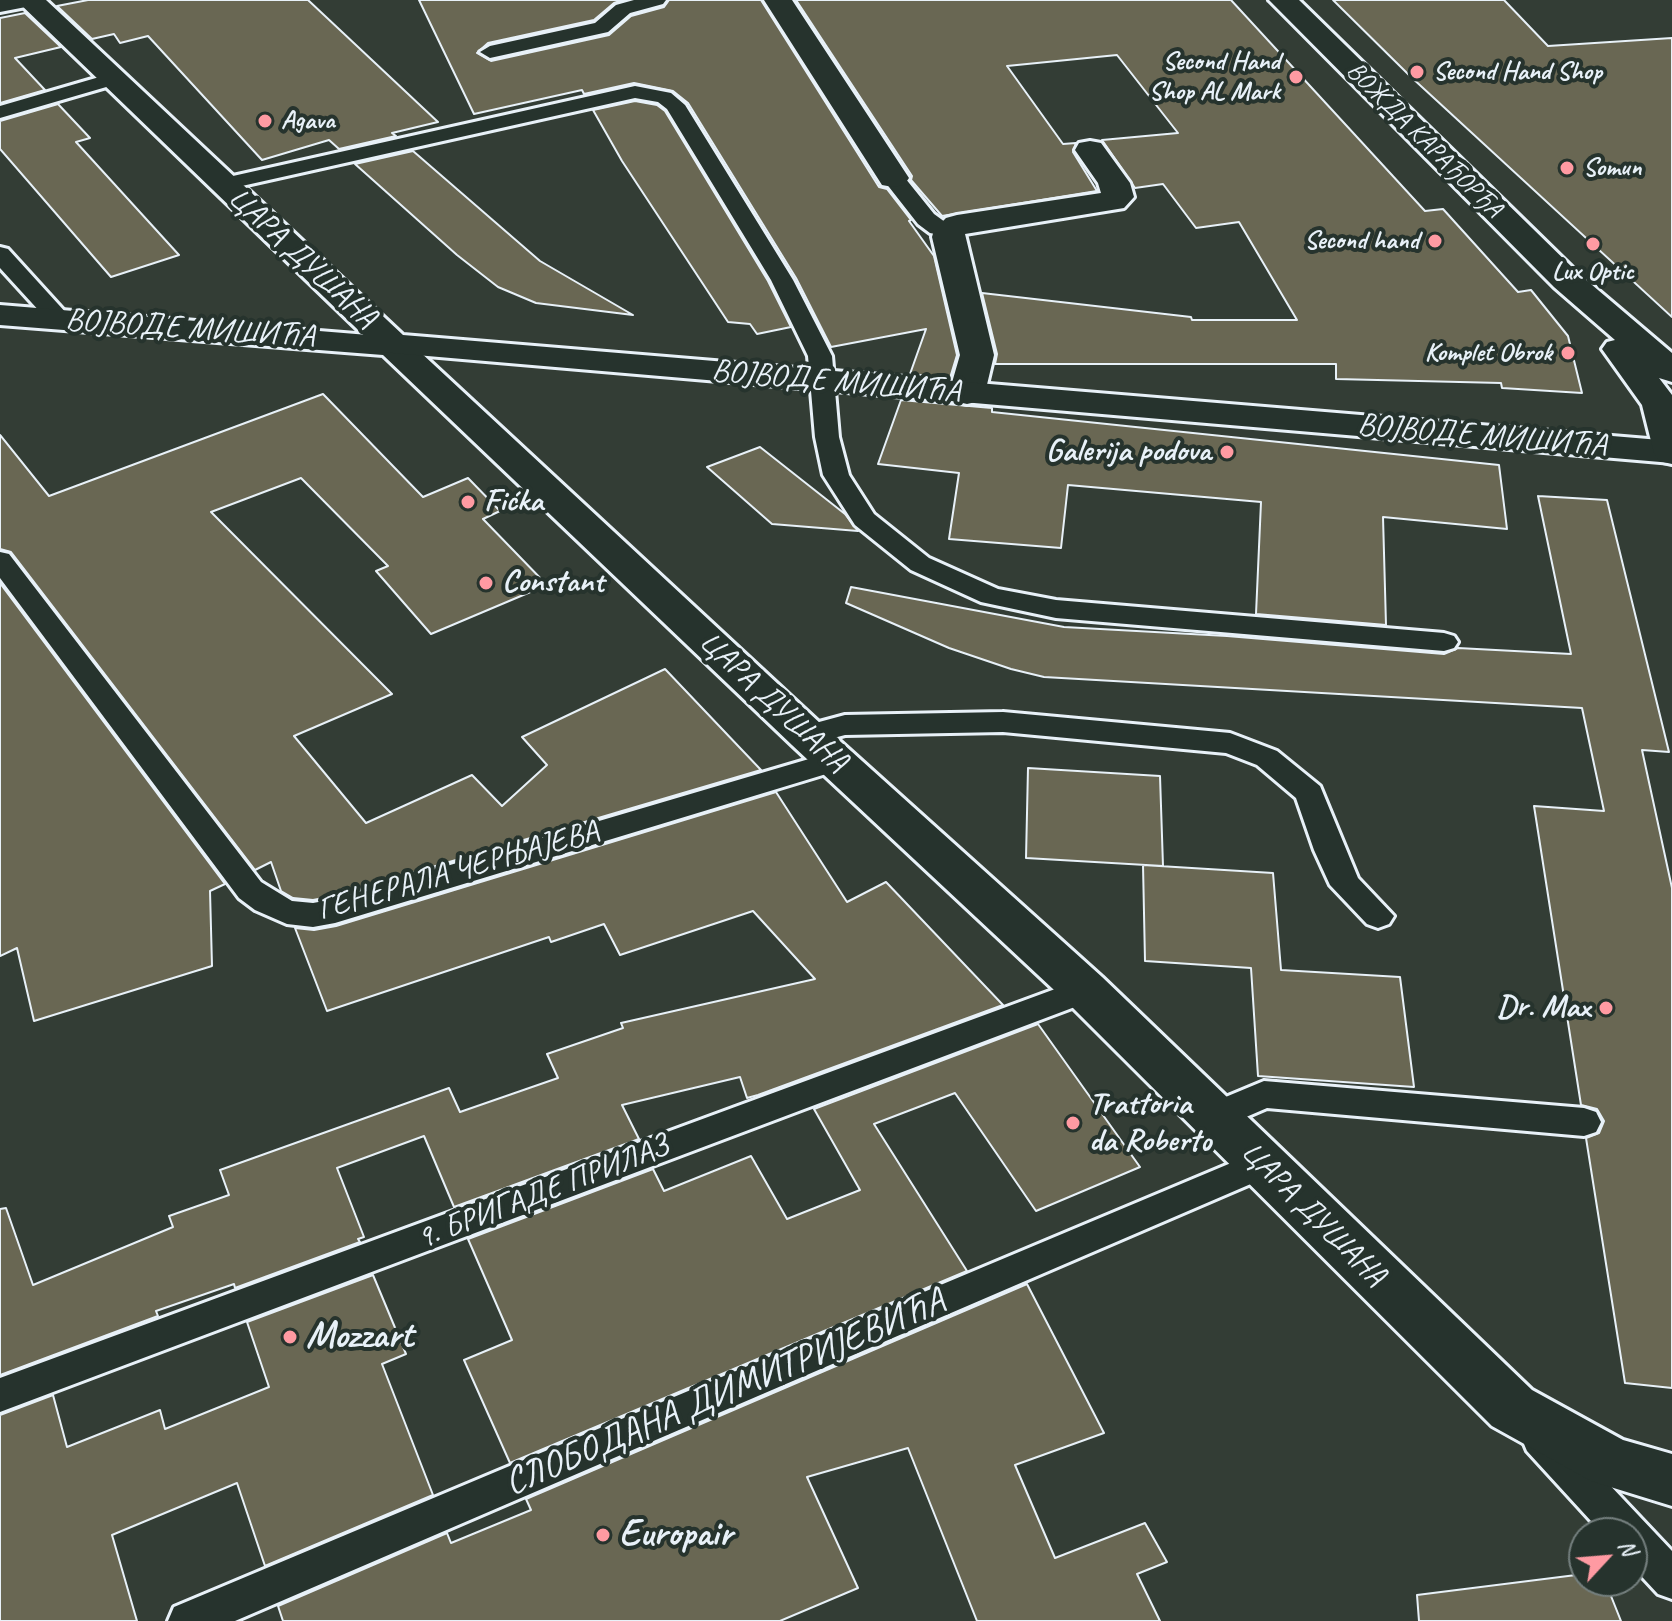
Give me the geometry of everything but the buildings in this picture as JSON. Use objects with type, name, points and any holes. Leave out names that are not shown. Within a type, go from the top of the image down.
[{"type":"street","points":[[0,4],[21,0]]},
{"type":"street","name":"ЦАРА ДУШАНА","points":[[30,0],[821,748],[1085,990],[1512,1408],[1611,1463],[1672,1480]]},
{"type":"street","points":[[778,0],[893,178]]},
{"type":"street","name":"ВОЖДА КАРАЂОРЂА","points":[[1283,0],[1566,280],[1672,371]]},
{"type":"street","points":[[967,393],[977,355],[948,237],[950,230],[970,222],[1113,201],[1118,197],[1114,183],[1090,150]]},
{"type":"street","name":"ВОЖДА КАРАЂОРЂА","points":[[1566,280],[1660,404],[1672,452]]},
{"type":"street","name":"ВОЈВОДЕ МИШИЋА","points":[[0,315],[1672,452]]},
{"type":"lane","points":[[490,52],[601,28],[623,9],[656,0]]},
{"type":"lane","points":[[0,112],[113,79]]},
{"type":"lane","points":[[224,184],[635,92],[664,97],[675,105],[782,280],[820,356],[827,437],[836,475],[864,519],[920,564],[991,596],[1056,609],[1444,642]]},
{"type":"lane","points":[[893,178],[926,219],[938,228],[950,230]]},
{"type":"lane","points":[[0,254],[60,320]]},
{"type":"lane","name":"ГЕНЕРАЛА ЧЕРЊАЈЕВА","points":[[0,560],[250,890],[287,912],[313,915],[335,911],[821,748],[845,725],[1003,722],[1230,743],[1267,758],[1309,793],[1329,850],[1346,885],[1378,916]]},
{"type":"lane","name":"9. БРИГАДЕ ПРИЛАЗ","points":[[0,1395],[1085,990]]},
{"type":"lane","points":[[1216,1116],[1264,1094],[1584,1122]]},
{"type":"lane","name":"СЛОБОДАНА ДИМИТРИЈЕВИЋА","points":[[188,1621],[1262,1164]]},
{"type":"lane","name":"ЦАРА ДУШАНА","points":[[1512,1408],[1613,1517]]},
{"type":"lane","name":"ЦАРА ДУШАНА","points":[[1648,1554],[1672,1580]]},
{"type":"place","name":"Second Hand Shop","points":[[1417,72]]},
{"type":"place","name":"Second Hand Shop AL Mark","points":[[1296,77]]},
{"type":"place","name":"Agava","points":[[265,121]]},
{"type":"place","name":"Somun","points":[[1567,168]]},
{"type":"place","name":"Second hand","points":[[1435,241]]},
{"type":"place","name":"Lux Optic","points":[[1593,244]]},
{"type":"place","name":"Komplet Obrok","points":[[1568,353]]},
{"type":"place","name":"Galerija podova","points":[[1227,452]]},
{"type":"place","name":"Fićka","points":[[468,502]]},
{"type":"place","name":"Constant","points":[[486,583]]},
{"type":"place","name":"Dr. Max","points":[[1606,1008]]},
{"type":"place","name":"Trattoria da Roberto","points":[[1073,1123]]},
{"type":"place","name":"Mozzart","points":[[290,1337]]},
{"type":"place","name":"Europair","points":[[603,1535]]}]
